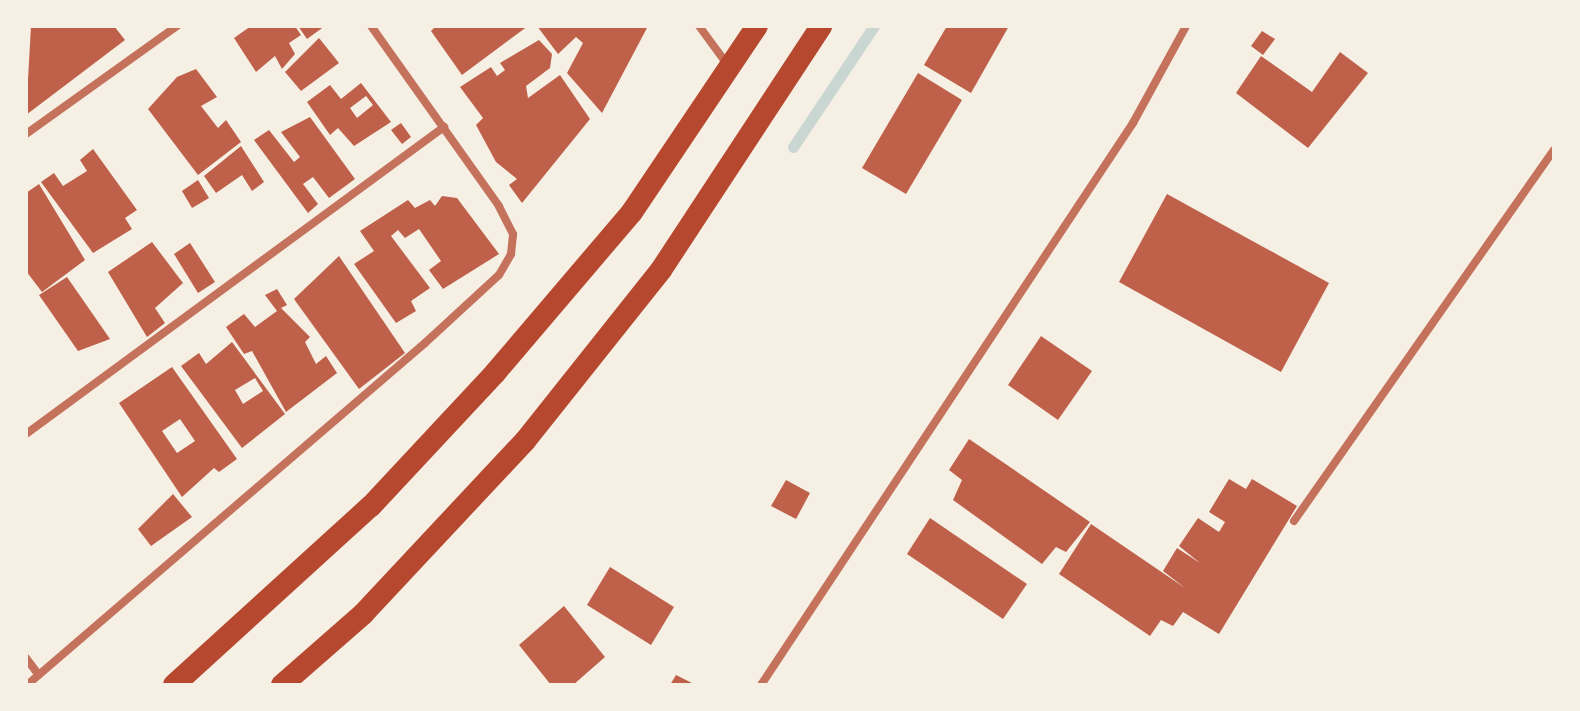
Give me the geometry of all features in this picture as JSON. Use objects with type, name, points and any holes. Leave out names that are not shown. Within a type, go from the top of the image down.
[{"type":"highway","points":[[282,685],[363,614],[525,441],[661,270],[821,26]]},
{"type":"highway","points":[[174,685],[371,506],[495,373],[632,212],[754,31]]},
{"type":"street","points":[[26,134],[177,26]]},
{"type":"street","points":[[27,685],[499,275],[513,234],[444,127],[371,26]]},
{"type":"street","points":[[699,26],[729,66]]},
{"type":"street","points":[[761,685],[1133,123],[1186,26]]},
{"type":"street","points":[[26,434],[444,127]]},
{"type":"street","points":[[1294,521],[1554,150]]},
{"type":"street","points":[[26,658],[39,675]]},
{"type":"building","points":[[31,26],[114,26],[125,40],[26,115]]},
{"type":"building","points":[[251,26],[295,26],[301,35],[289,43],[295,54],[282,69],[275,56],[256,72],[234,38]]},
{"type":"building","points":[[298,26],[325,26],[307,39]]},
{"type":"building","points":[[436,26],[528,26],[462,75],[431,31]]},
{"type":"building","points":[[537,26],[648,26],[602,113],[567,73],[583,43],[576,37],[558,54]]},
{"type":"building","points":[[947,26],[1009,26],[971,93],[924,65]]},
{"type":"building","points":[[1262,31],[1275,39],[1263,55],[1251,46]]},
{"type":"building","points":[[319,38],[339,63],[301,91],[285,72]]},
{"type":"building","points":[[539,40],[552,54],[550,68],[526,86],[528,98],[560,75],[590,119],[522,203],[509,185],[517,179],[496,162],[476,125],[483,118],[460,87],[491,67],[497,76],[505,70],[500,63]]},
{"type":"building","points":[[1340,52],[1368,73],[1308,148],[1236,93],[1261,56],[1312,92]]},
{"type":"building","points":[[196,69],[217,97],[201,106],[218,128],[226,120],[241,142],[198,175],[148,109],[177,77]]},
{"type":"building","points":[[918,73],[962,100],[906,194],[862,168]]},
{"type":"building","points":[[361,83],[391,122],[354,146],[338,128],[330,135],[307,102],[330,85],[341,99]],"holes":[[[366,96],[373,105],[357,118],[350,108]]]},
{"type":"building","points":[[310,117],[355,179],[329,198],[313,177],[303,184],[318,204],[308,213],[254,140],[269,130],[294,162],[300,157],[281,132]]},
{"type":"building","points":[[401,123],[411,137],[402,144],[391,130]]},
{"type":"building","points":[[241,146],[264,182],[252,191],[242,175],[216,193],[204,176]]},
{"type":"building","points":[[93,149],[137,210],[125,218],[132,229],[93,253],[41,182],[54,173],[63,186],[87,171],[80,160]]},
{"type":"building","points":[[198,180],[209,198],[192,208],[182,191]]},
{"type":"building","points":[[39,184],[85,260],[42,292],[26,271],[26,193]]},
{"type":"building","points":[[1167,194],[1329,283],[1281,372],[1119,282]]},
{"type":"building","points":[[442,196],[457,198],[499,254],[443,289],[429,270],[441,261],[419,229],[405,238],[398,230],[391,236],[430,288],[411,301],[416,311],[396,323],[354,264],[374,251],[360,231],[408,200],[415,208],[430,200],[435,206]]},
{"type":"building","points":[[152,242],[183,283],[155,308],[165,323],[147,337],[108,272]]},
{"type":"building","points":[[190,243],[215,282],[198,293],[174,254]]},
{"type":"building","points":[[339,256],[405,353],[359,389],[294,299]]},
{"type":"building","points":[[67,277],[110,339],[78,351],[39,295]]},
{"type":"building","points":[[277,289],[287,305],[281,308],[310,337],[305,342],[316,364],[326,356],[337,373],[286,412],[252,351],[244,354],[226,327],[244,314],[255,327],[277,311],[265,295]]},
{"type":"building","points":[[1041,336],[1092,371],[1058,420],[1008,385]]},
{"type":"building","points":[[232,342],[285,414],[242,448],[181,366],[199,353],[206,364]],"holes":[[[255,378],[263,391],[243,404],[235,390]]]},
{"type":"building","points":[[172,367],[237,459],[219,472],[214,468],[182,497],[119,403]],"holes":[[[180,419],[195,441],[177,453],[162,431]]]},
{"type":"building","points":[[969,439],[1090,522],[1066,552],[1056,547],[1042,564],[953,500],[962,480],[949,470]]},
{"type":"building","points":[[1229,479],[1246,489],[1252,479],[1297,506],[1219,634],[1183,612],[1173,626],[1161,620],[1150,636],[1059,574],[1091,524],[1185,588],[1163,571],[1177,548],[1200,563],[1179,546],[1198,518],[1219,532],[1225,522],[1209,512]]},
{"type":"building","points":[[786,480],[810,493],[796,519],[771,506]]},
{"type":"building","points":[[173,494],[192,517],[151,546],[138,529]]},
{"type":"building","points":[[930,518],[1027,584],[1003,619],[907,554]]},
{"type":"building","points":[[610,567],[674,607],[651,645],[587,605]]},
{"type":"building","points":[[564,606],[605,657],[573,685],[551,685],[519,645]]},
{"type":"building","points":[[676,675],[696,685],[670,685]]},
{"type":"waterway","points":[[793,147],[874,26]]}]
